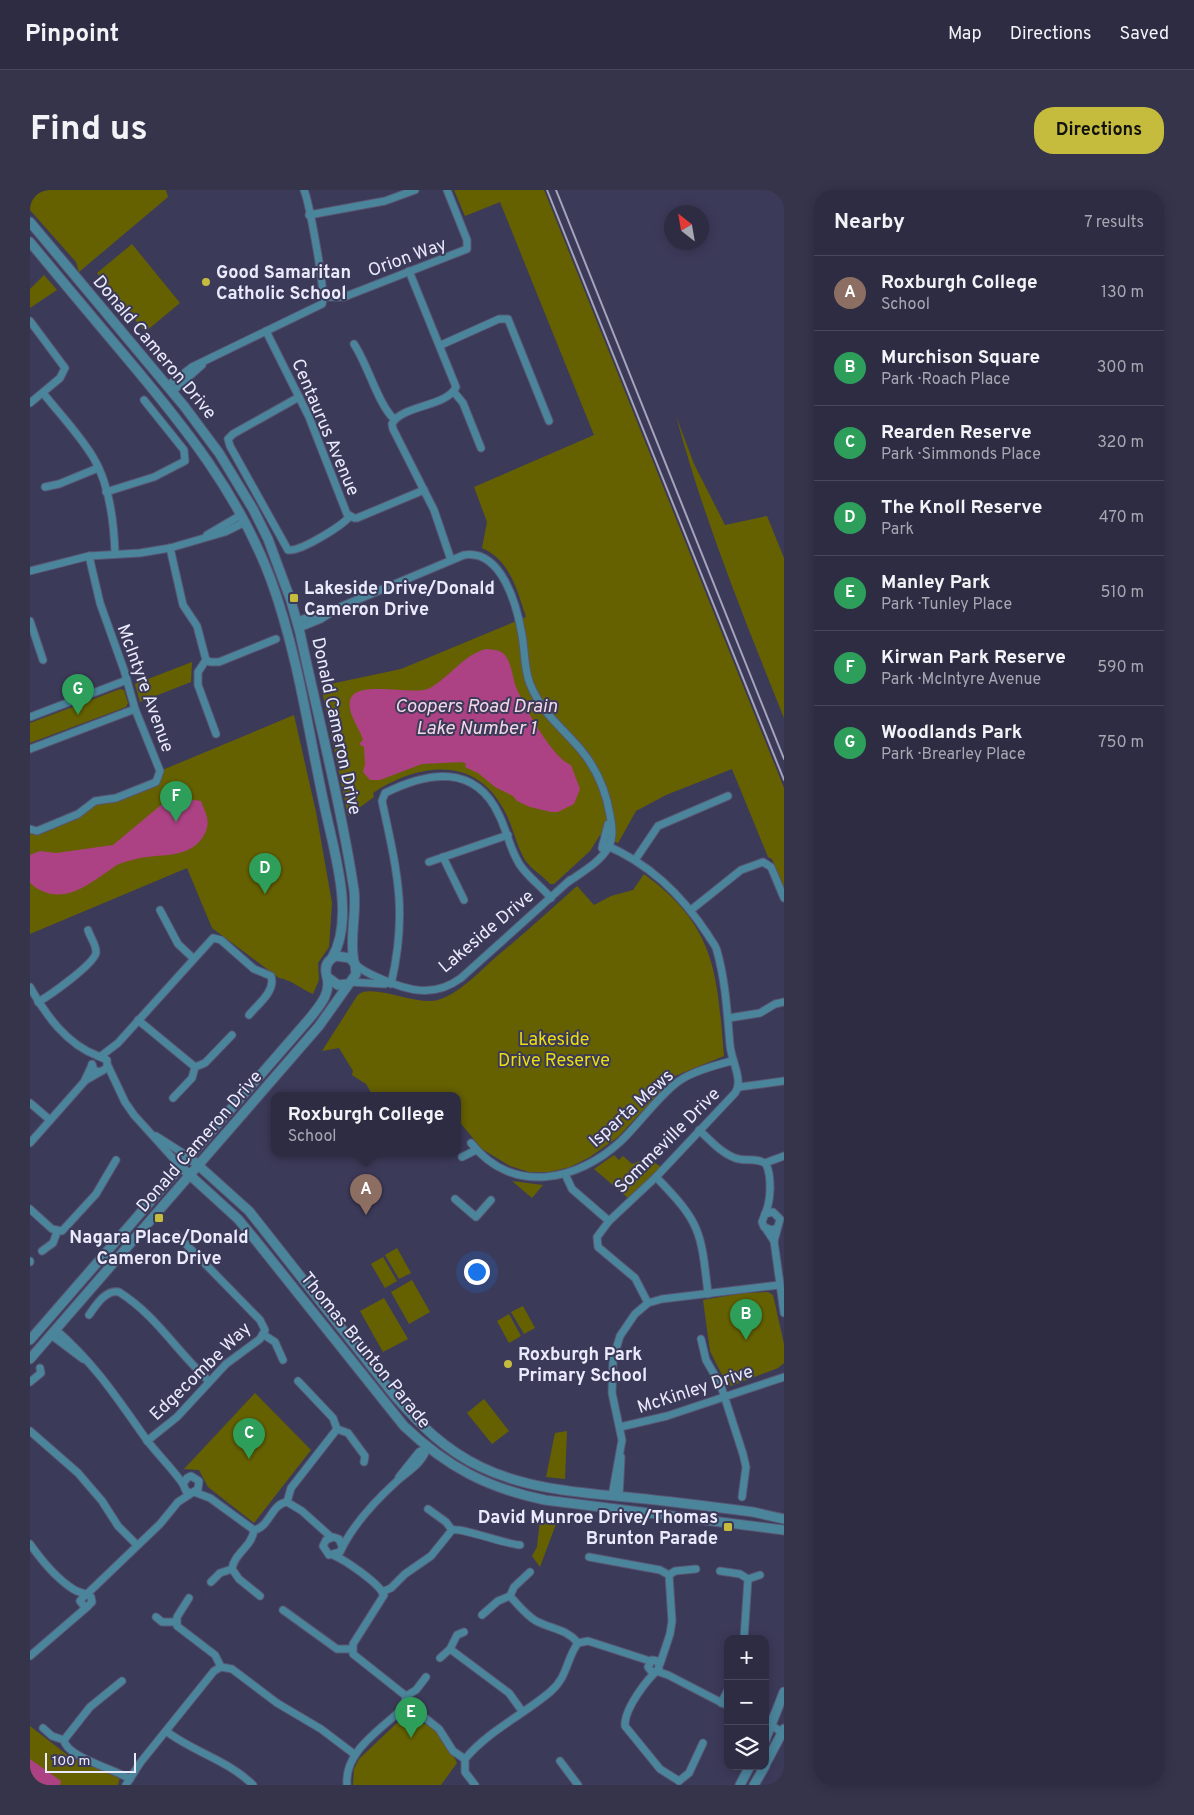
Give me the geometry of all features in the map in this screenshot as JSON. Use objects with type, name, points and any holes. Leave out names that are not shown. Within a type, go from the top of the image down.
[{"type":"street","points":[[160,397],[170,389],[184,372],[311,310],[322,304],[327,297],[304,190]]},
{"type":"street","points":[[308,205],[310,198],[309,190]]},
{"type":"street","points":[[309,215],[385,201],[416,190]]},
{"type":"street","name":"Orion Way","points":[[327,297],[344,297],[467,250],[467,240],[447,190]]},
{"type":"street","name":"Donald Cameron Drive","points":[[30,222],[170,389],[215,446],[255,512],[280,569],[298,625],[354,892],[356,915],[353,936],[354,963]]},
{"type":"street","name":"Donald Cameron Drive","points":[[30,242],[160,397],[210,462],[243,519],[271,580],[285,628],[326,813],[341,891],[342,935],[332,958]]},
{"type":"street","points":[[409,271],[455,382],[454,392],[463,403],[481,448]]},
{"type":"street","points":[[441,345],[499,319],[508,319],[550,421]]},
{"type":"street","points":[[30,321],[65,368],[60,378],[30,403]]},
{"type":"street","name":"Centaurus Avenue","points":[[266,331],[315,430],[335,488],[350,516],[358,518],[424,490]]},
{"type":"street","points":[[354,344],[369,370],[386,410],[394,419],[393,429],[399,445],[424,490],[440,527],[451,560]]},
{"type":"street","points":[[43,392],[87,448],[98,468],[106,492],[114,533],[115,554]]},
{"type":"street","points":[[394,419],[454,392]]},
{"type":"street","points":[[299,398],[233,434],[228,439],[230,446],[288,550],[297,549],[341,525],[350,516]]},
{"type":"street","points":[[106,492],[154,477],[185,461],[184,450],[144,400]]},
{"type":"street","points":[[45,487],[59,484],[98,468]]},
{"type":"street","points":[[30,571],[89,556],[170,548],[225,532],[255,512]]},
{"type":"street","points":[[170,548],[183,605],[197,626],[206,660],[198,672],[198,686],[216,734]]},
{"type":"street","points":[[285,628],[298,625],[464,555],[478,555],[490,560],[500,571],[518,619],[525,666],[535,696],[543,710],[590,763],[599,778],[609,810],[604,848]]},
{"type":"street","name":"McIntyre Avenue","points":[[30,830],[37,831],[78,814],[95,801],[116,798],[156,782],[160,772],[135,709],[100,603],[89,556]]},
{"type":"street","points":[[30,621],[43,660]]},
{"type":"street","points":[[206,660],[219,662],[276,639]]},
{"type":"street","points":[[30,717],[127,680]]},
{"type":"street","points":[[30,749],[135,709]]},
{"type":"street","points":[[390,984],[397,959],[401,912],[396,864],[382,801],[384,792],[426,776],[449,776],[460,779],[477,788],[491,802],[508,835],[519,864],[551,898]]},
{"type":"street","points":[[635,860],[658,826],[728,796]]},
{"type":"street","points":[[429,862],[508,835]]},
{"type":"street","name":"Sommeville Drive","points":[[604,848],[635,860],[662,880],[691,910],[708,936],[716,951],[722,971],[729,1018],[732,1061],[739,1086],[656,1177],[609,1221],[596,1237],[597,1244],[630,1273],[648,1303]]},
{"type":"street","name":"Lakeside Drive","points":[[348,983],[390,984],[419,992],[449,986],[461,978],[551,898],[604,848]]},
{"type":"street","points":[[443,857],[464,900]]},
{"type":"street","points":[[691,910],[741,870],[763,862],[771,867],[784,898]]},
{"type":"street","points":[[160,910],[178,944],[193,958]]},
{"type":"street","points":[[38,1002],[64,985],[93,958],[95,947],[88,930]]},
{"type":"street","points":[[84,1082],[94,1059],[118,1043],[213,938],[221,940],[254,968],[271,976],[273,982],[272,989],[249,1015]]},
{"type":"street","points":[[346,956],[354,963],[356,974],[348,983],[334,984],[328,977],[326,967],[332,958],[346,956]]},
{"type":"street","name":"Lakeside Drive","points":[[354,963],[390,984]]},
{"type":"street","name":"Donald Cameron Drive","points":[[30,1340],[310,1018],[327,994],[329,986],[328,977]]},
{"type":"street","name":"Donald Cameron Drive","points":[[30,1359],[319,1026],[348,983]]},
{"type":"street","points":[[30,987],[47,1016],[80,1046],[107,1060],[118,1088],[134,1115],[181,1167]]},
{"type":"street","points":[[729,1018],[760,1013],[775,1004],[784,1002]]},
{"type":"street","points":[[138,1020],[195,1067]]},
{"type":"street","points":[[195,1067],[205,1064],[232,1035]]},
{"type":"street","points":[[30,1143],[84,1082],[108,1065],[118,1043]]},
{"type":"street","points":[[80,1046],[94,1070],[111,1079],[118,1088]]},
{"type":"street","name":"Isparta Mews","points":[[471,1143],[476,1150],[496,1165],[516,1174],[538,1178],[565,1174],[586,1166],[610,1150],[677,1082],[732,1061]]},
{"type":"street","points":[[173,1098],[192,1078],[195,1067]]},
{"type":"street","points":[[739,1086],[784,1081]]},
{"type":"street","points":[[30,1103],[50,1120]]},
{"type":"street","points":[[699,1130],[732,1157],[765,1163],[784,1156]]},
{"type":"street","points":[[154,1135],[189,1157]]},
{"type":"street","points":[[462,1156],[476,1150]]},
{"type":"street","name":"Thomas Brunton Parade","points":[[189,1157],[248,1211],[414,1419],[436,1438],[480,1467],[512,1480],[547,1488],[753,1512],[784,1519]]},
{"type":"street","points":[[42,1251],[53,1243],[57,1232],[67,1228],[96,1194],[116,1160]]},
{"type":"street","points":[[765,1163],[768,1172],[769,1199],[762,1222],[774,1241],[784,1313]]},
{"type":"street","name":"Thomas Brunton Parade","points":[[181,1167],[238,1219],[380,1397],[419,1440],[423,1452],[436,1454],[480,1481],[514,1494],[559,1502],[784,1530]]},
{"type":"street","points":[[565,1174],[572,1189],[609,1221]]},
{"type":"street","points":[[656,1177],[694,1220],[703,1249],[708,1294]]},
{"type":"street","points":[[455,1199],[476,1217],[491,1200]]},
{"type":"street","points":[[769,1199],[780,1219],[780,1226],[774,1241]]},
{"type":"street","points":[[30,1209],[57,1232]]},
{"type":"street","points":[[765,1214],[776,1214],[784,1218]]},
{"type":"street","points":[[766,1229],[780,1226]]},
{"type":"street","name":"Edgecombe Way","points":[[147,1441],[177,1417],[226,1364],[264,1335],[265,1330],[260,1320],[176,1235]]},
{"type":"street","points":[[614,1509],[615,1472],[621,1452],[622,1440],[612,1394],[613,1358],[624,1330],[635,1314],[648,1303],[662,1299],[779,1285]]},
{"type":"street","points":[[89,1315],[107,1294],[114,1290],[119,1292],[155,1321],[193,1367],[209,1381]]},
{"type":"street","points":[[44,1324],[87,1362],[113,1390],[147,1441],[174,1470],[184,1485],[192,1492],[210,1498],[254,1530]]},
{"type":"street","points":[[264,1335],[275,1342],[283,1360]]},
{"type":"street","points":[[701,1339],[706,1360],[725,1397],[746,1467],[742,1497]]},
{"type":"street","points":[[30,1382],[41,1373],[40,1368]]},
{"type":"street","name":"McKinley Drive","points":[[620,1427],[667,1416],[782,1376]]},
{"type":"street","points":[[298,1381],[333,1418],[337,1429]]},
{"type":"street","points":[[337,1429],[348,1433],[365,1456],[364,1462]]},
{"type":"street","points":[[288,1502],[291,1488],[337,1429]]},
{"type":"street","points":[[30,1431],[78,1473],[102,1501],[118,1526],[137,1545]]},
{"type":"street","points":[[333,1555],[340,1552],[355,1526],[436,1438]]},
{"type":"street","points":[[174,1470],[197,1478],[210,1498]]},
{"type":"street","points":[[178,1502],[187,1478],[191,1476]]},
{"type":"street","points":[[30,1656],[55,1636],[73,1617],[86,1594],[99,1585],[160,1524],[178,1502],[198,1489],[200,1484]]},
{"type":"street","points":[[288,1502],[302,1511],[318,1527],[332,1537],[339,1539],[349,1563]]},
{"type":"street","points":[[254,1530],[263,1526],[278,1506],[288,1502]]},
{"type":"street","points":[[428,1508],[446,1522],[452,1530]]},
{"type":"street","points":[[323,1546],[326,1540],[355,1526]]},
{"type":"street","points":[[318,1527],[327,1553],[349,1563],[382,1592],[382,1601],[352,1649]]},
{"type":"street","points":[[382,1592],[391,1588],[405,1574],[431,1556],[452,1530],[461,1529],[488,1539],[520,1545]]},
{"type":"street","points":[[232,1569],[235,1561],[251,1543],[254,1530]]},
{"type":"street","points":[[30,1544],[50,1570],[73,1589],[82,1603]]},
{"type":"street","points":[[589,1557],[660,1570],[669,1575]]},
{"type":"street","points":[[211,1582],[220,1573],[232,1569]]},
{"type":"street","points":[[232,1569],[239,1578],[260,1596]]},
{"type":"street","points":[[669,1575],[682,1570],[696,1569]]},
{"type":"street","points":[[720,1571],[740,1574],[748,1579]]},
{"type":"street","points":[[482,1615],[498,1600],[510,1596],[514,1587],[530,1572]]},
{"type":"street","points":[[669,1575],[672,1621],[670,1634],[658,1668],[643,1686],[626,1717],[625,1726],[660,1769],[679,1783],[689,1773],[703,1743]]},
{"type":"street","points":[[748,1579],[760,1575]]},
{"type":"street","points":[[744,1635],[748,1579]]},
{"type":"street","points":[[82,1603],[91,1604],[99,1585]]},
{"type":"street","points":[[73,1589],[86,1594],[93,1600]]},
{"type":"street","points":[[510,1596],[527,1615],[545,1625],[568,1633],[578,1643]]},
{"type":"street","points":[[175,1622],[180,1609],[190,1598]]},
{"type":"street","points":[[283,1610],[337,1649],[352,1649]]},
{"type":"street","points":[[156,1617],[162,1622],[175,1622]]},
{"type":"street","points":[[175,1622],[181,1630],[215,1655],[221,1666],[232,1669],[277,1703],[321,1728],[354,1754]]},
{"type":"street","points":[[440,1658],[450,1649],[457,1635],[464,1632]]},
{"type":"street","points":[[578,1643],[588,1641],[639,1659],[649,1664],[651,1671],[658,1668]]},
{"type":"street","points":[[475,1785],[465,1772],[465,1759],[522,1711],[550,1692],[561,1680],[578,1643]]},
{"type":"street","points":[[643,1686],[649,1664],[664,1647]]},
{"type":"street","points":[[352,1649],[356,1658],[406,1696]]},
{"type":"street","points":[[450,1649],[509,1693],[522,1711]]},
{"type":"street","points":[[649,1664],[656,1660],[658,1668],[668,1675],[724,1705]]},
{"type":"street","points":[[64,1740],[66,1748],[75,1754],[118,1771],[129,1782],[166,1731],[214,1671],[221,1666]]},
{"type":"street","points":[[347,1785],[346,1774],[354,1754],[401,1710],[406,1696],[416,1690],[426,1677]]},
{"type":"street","points":[[64,1740],[90,1707],[122,1680]]},
{"type":"street","points":[[769,1727],[784,1692]]},
{"type":"street","points":[[424,1717],[439,1730],[453,1751],[465,1759]]},
{"type":"street","points":[[43,1728],[52,1736],[64,1740]]},
{"type":"street","points":[[769,1729],[783,1731],[769,1758]]},
{"type":"street","points":[[166,1731],[186,1746],[237,1772],[253,1785]]},
{"type":"street","points":[[560,1761],[578,1785]]},
{"type":"street","points":[[740,1785],[748,1770]]},
{"type":"street","points":[[754,1785],[763,1770]]},
{"type":"green space","points":[[30,190],[166,190],[168,197],[79,272],[76,262],[30,210]]},
{"type":"green space","points":[[454,190],[544,190],[784,788],[784,890],[772,859],[768,857],[732,769],[666,795],[636,811],[618,843],[600,835],[590,851],[554,884],[550,884],[525,860],[507,816],[492,793],[479,781],[464,773],[448,770],[431,770],[396,780],[373,793],[374,797],[348,816],[321,686],[401,669],[526,617],[516,586],[506,568],[492,553],[482,548],[487,522],[474,487],[594,435],[500,202],[465,216]]},
{"type":"green space","points":[[132,244],[180,303],[145,332],[97,273]]},
{"type":"green space","points":[[44,275],[57,290],[30,308],[30,289]]},
{"type":"green space","points":[[676,416],[694,464],[725,525],[767,516],[784,558],[784,718],[712,531]]},
{"type":"green space","points":[[192,662],[191,682],[140,702],[135,684]]},
{"type":"green space","points":[[120,689],[124,690],[128,703],[126,707],[30,743],[30,723]]},
{"type":"green space","points":[[294,715],[316,812],[332,903],[329,947],[318,963],[319,980],[313,994],[279,978],[212,928],[187,868],[30,934],[30,829],[38,831],[102,799],[155,782],[160,771]]},
{"type":"green space","name":"Lakeside Drive Reserve","points":[[644,874],[668,894],[686,913],[700,934],[709,954],[715,977],[724,1056],[675,1076],[618,1137],[590,1157],[570,1167],[549,1172],[529,1172],[510,1166],[482,1149],[461,1124],[461,1092],[371,1092],[366,1084],[352,1075],[353,1071],[339,1048],[322,1051],[357,996],[363,992],[382,992],[428,1001],[446,997],[469,982],[577,886],[594,905],[611,896],[633,890]]},
{"type":"green space","points":[[614,1155],[619,1160],[623,1156],[632,1164],[648,1158],[661,1167],[628,1198],[594,1169]]},
{"type":"green space","points":[[512,1181],[543,1185],[532,1198]]},
{"type":"green space","points":[[397,1248],[411,1273],[399,1279],[385,1255]]},
{"type":"green space","points":[[383,1257],[397,1281],[385,1288],[371,1264]]},
{"type":"green space","points":[[412,1280],[430,1312],[409,1324],[391,1292]]},
{"type":"green space","points":[[768,1292],[773,1295],[784,1344],[784,1363],[778,1368],[731,1386],[726,1383],[710,1351],[703,1300],[744,1293]]},
{"type":"green space","points":[[384,1298],[408,1339],[383,1352],[360,1311]]},
{"type":"green space","points":[[523,1306],[535,1328],[524,1334],[511,1312]]},
{"type":"green space","points":[[509,1314],[521,1336],[509,1343],[497,1321]]},
{"type":"green space","points":[[255,1393],[311,1450],[254,1523],[208,1487],[199,1470],[184,1469]]},
{"type":"green space","points":[[484,1399],[509,1431],[492,1444],[467,1413]]},
{"type":"green space","points":[[567,1431],[565,1479],[546,1477],[555,1433]]},
{"type":"green space","points":[[541,1511],[560,1513],[540,1567],[532,1556],[537,1547]]},
{"type":"green space","points":[[415,1702],[421,1707],[416,1713],[418,1720],[422,1724],[429,1724],[438,1732],[457,1763],[441,1785],[353,1785],[354,1769],[359,1759],[398,1722]]},
{"type":"green space","points":[[30,1726],[70,1757],[120,1777],[118,1785],[30,1785]]},
{"type":"water","name":"Coopers Road Drain Lake Number 1","points":[[486,649],[500,651],[507,658],[516,687],[532,718],[556,753],[571,765],[580,789],[574,804],[558,812],[530,807],[495,787],[478,773],[465,767],[466,764],[462,762],[422,764],[380,780],[370,780],[363,772],[365,764],[364,747],[359,744],[363,740],[350,711],[350,701],[354,694],[373,689],[412,691],[430,688],[470,656]]},
{"type":"water","points":[[186,799],[201,801],[208,823],[203,837],[189,849],[122,863],[80,889],[62,894],[42,891],[30,882],[30,855],[40,851],[56,853],[113,845],[161,805]]},
{"type":"water","points":[[30,1759],[61,1781],[60,1785],[30,1785]]},
{"type":"railway","points":[[547,190],[784,780]]},
{"type":"railway","points":[[556,190],[784,759]]},
{"type":"place","name":"Good Samaritan Catholic School","points":[[206,282]]},
{"type":"place","name":"Lakeside Drive/Donald Cameron Drive","points":[[294,598]]},
{"type":"place","name":"Woodlands Park","points":[[78,715]]},
{"type":"place","name":"Kirwan Park Reserve","points":[[176,822]]},
{"type":"place","name":"The Knoll Reserve","points":[[265,894]]},
{"type":"place","name":"Roxburgh College","points":[[366,1215]]},
{"type":"place","name":"Nagara Place/Donald Cameron Drive","points":[[159,1218]]},
{"type":"place","name":"Murchison Square","points":[[746,1340]]},
{"type":"place","name":"Roxburgh Park Primary School","points":[[508,1364]]},
{"type":"place","name":"Rearden Reserve","points":[[249,1459]]},
{"type":"place","name":"David Munroe Drive/Thomas Brunton Parade","points":[[728,1527]]},
{"type":"place","name":"Manley Park","points":[[411,1738]]}]
